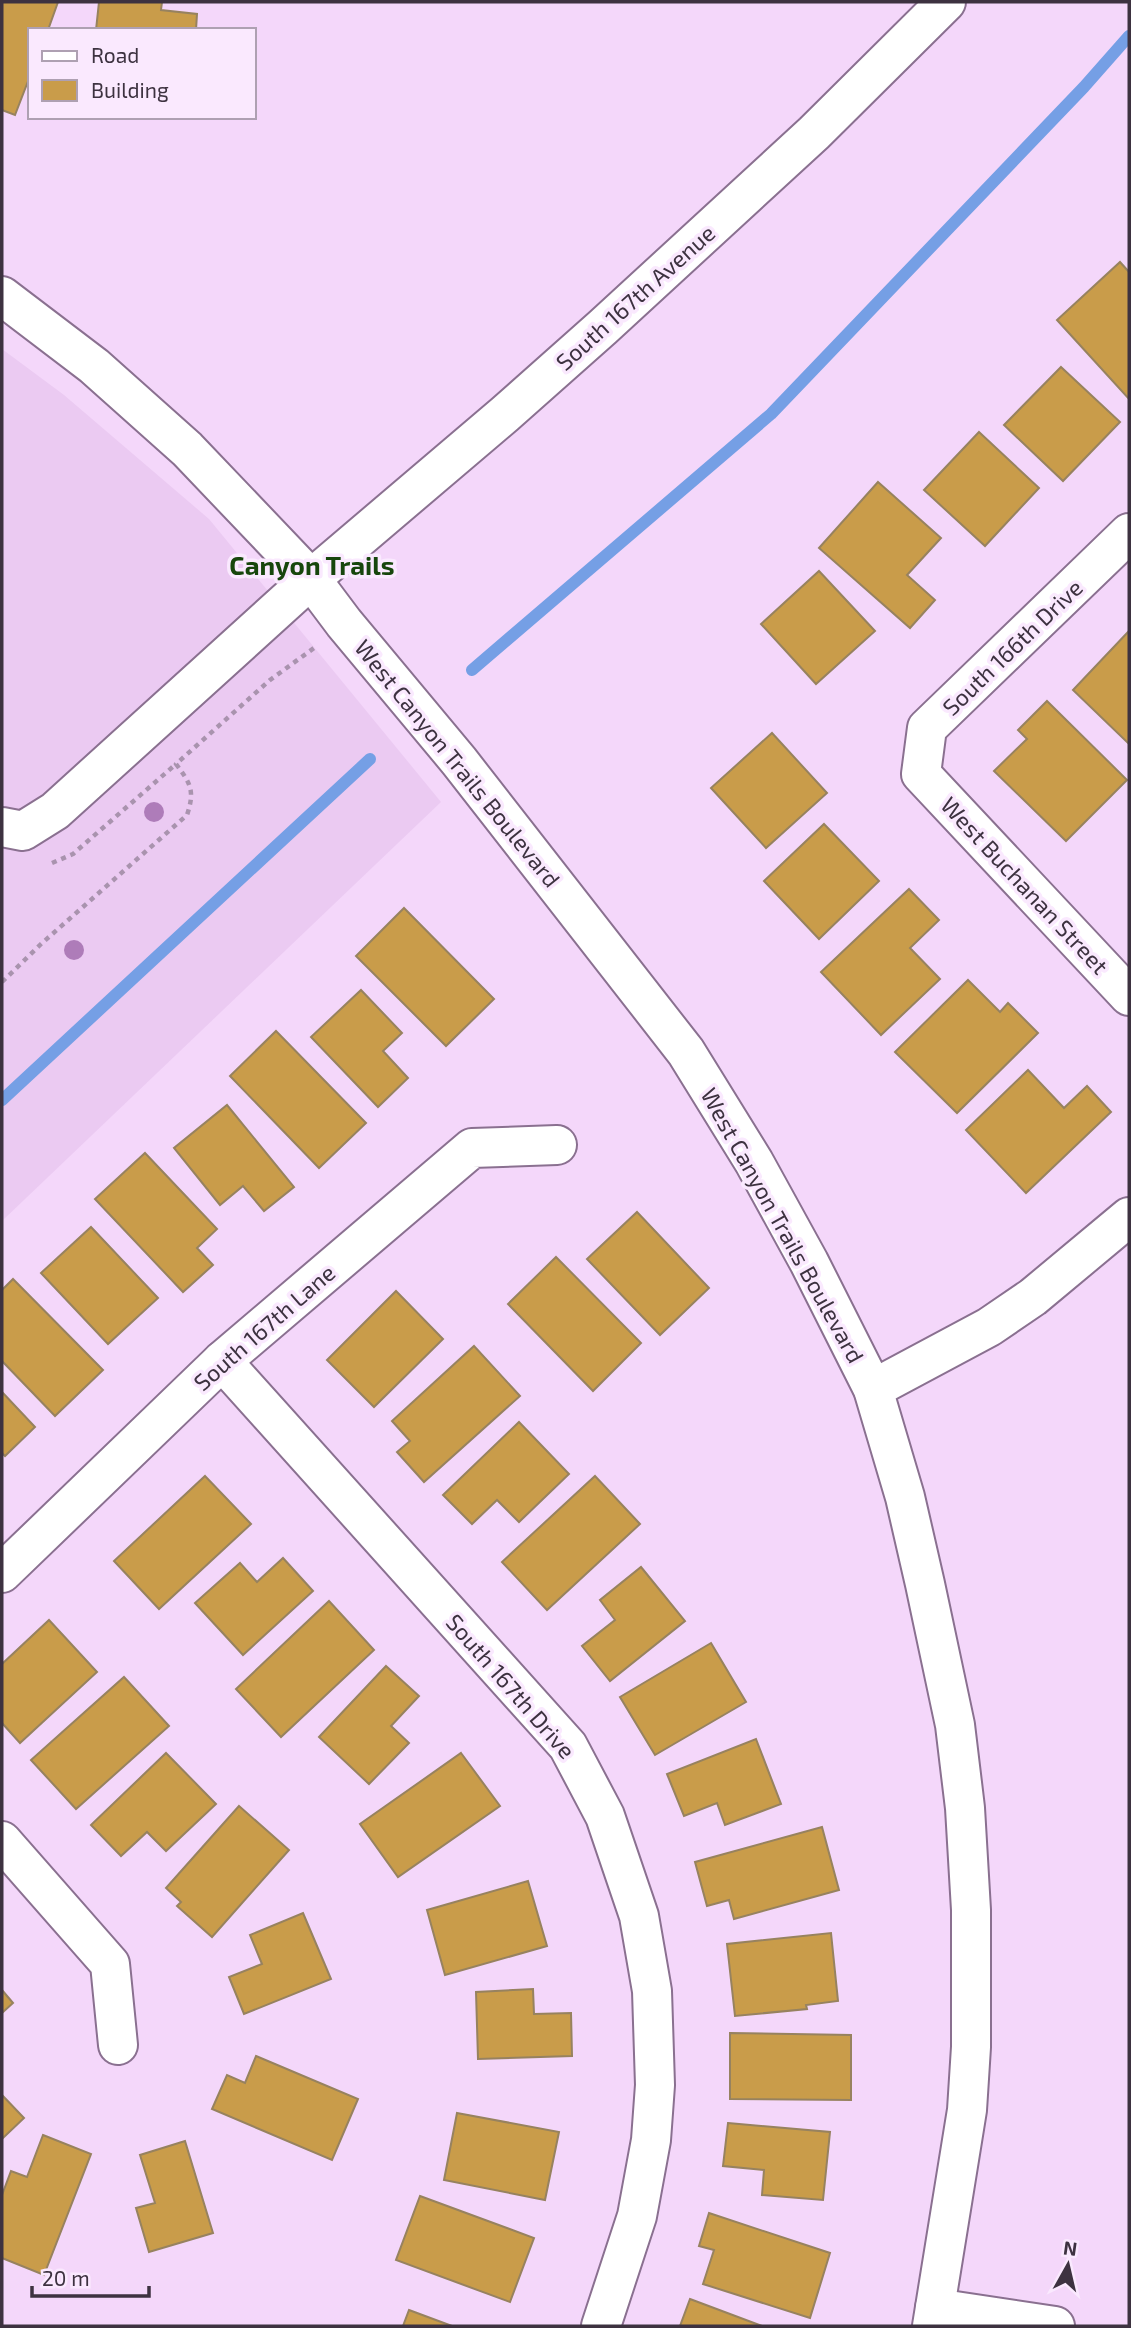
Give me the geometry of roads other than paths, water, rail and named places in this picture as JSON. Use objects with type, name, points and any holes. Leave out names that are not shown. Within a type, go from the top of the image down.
[{"type":"street","name":"South 167th Avenue","points":[[2,827],[23,831],[55,811],[311,579],[495,423],[603,327],[814,133],[946,2]]},
{"type":"street","name":"West Canyon Trails Boulevard","points":[[2,296],[94,366],[187,449],[311,579],[344,623],[459,761],[686,1052],[754,1162],[873,1389],[905,1497],[955,1725],[971,1910],[969,2073],[965,2124],[934,2317]]},
{"type":"street","name":"South 166th Drive","points":[[921,774],[927,728],[1129,533]]},
{"type":"street","name":"West Buchanan Street","points":[[921,774],[1129,996]]},
{"type":"street","name":"South 167th Lane","points":[[2,1573],[222,1362],[472,1148],[557,1145]]},
{"type":"street","points":[[873,1389],[989,1327],[1033,1297],[1129,1217]]},
{"type":"street","name":"South 167th Drive","points":[[222,1362],[568,1746],[605,1816],[639,1916],[652,1992],[655,2085],[651,2140],[637,2217],[601,2326]]},
{"type":"street","points":[[2,1841],[110,1964],[118,2045]]},
{"type":"street","points":[[934,2317],[1055,2326]]},
{"type":"waterway","points":[[472,670],[771,414],[1084,87],[1129,36]]},
{"type":"waterway","points":[[2,1100],[370,759]]},
{"type":"district","name":"Canyon Trails","points":[[312,564]]}]
